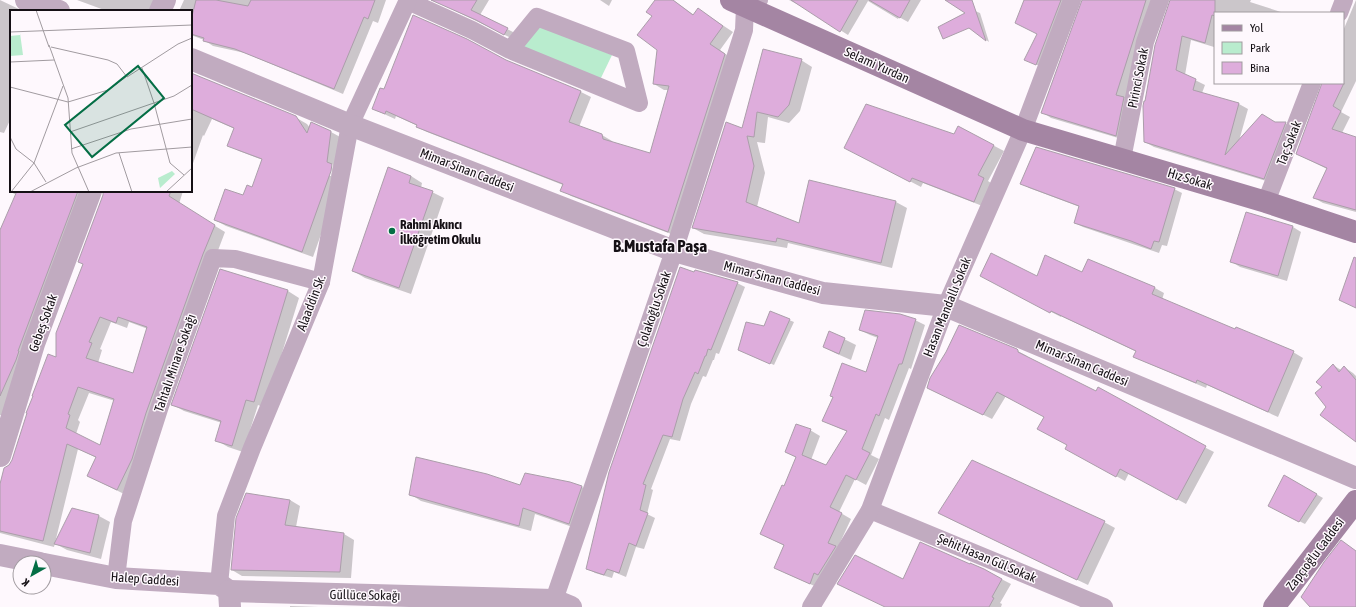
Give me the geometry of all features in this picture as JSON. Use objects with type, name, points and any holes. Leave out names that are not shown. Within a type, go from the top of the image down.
[{"type":"main road","name":"Selami Yurdan","points":[[745,2],[1023,130]]},
{"type":"main road","name":"Hız Sokak","points":[[1023,130],[1266,202],[1356,232]]},
{"type":"main road","name":"Zapçıoğlu Caddesi","points":[[1274,607],[1354,506]]},
{"type":"street","points":[[26,0],[56,10]]},
{"type":"street","points":[[160,10],[165,0]]},
{"type":"street","points":[[408,0],[472,30],[510,50],[639,103],[626,51],[537,17],[510,50]]},
{"type":"street","name":"Alaaddin Sk.","points":[[226,594],[226,516],[252,448],[322,282],[350,125],[408,0]]},
{"type":"street","name":"Hasan Mandallı Sokak","points":[[811,607],[870,510],[946,306],[1023,130],[1072,0]]},
{"type":"street","name":"Pirinci Sokak","points":[[1122,159],[1145,42],[1160,0]]},
{"type":"street","points":[[1339,12],[1344,0]]},
{"type":"street","name":"Çolakoğlu Sokak","points":[[562,603],[744,30],[745,2]]},
{"type":"street","name":"Mimar Sinan Caddesi","points":[[192,59],[350,125],[674,251],[823,292],[946,306],[1356,478]]},
{"type":"street","name":"Taç Sokak","points":[[1266,202],[1312,84]]},
{"type":"street","name":"Gebeş Sokak","points":[[0,456],[34,344],[91,192]]},
{"type":"street","name":"Tahtalı Minare Sokağı","points":[[116,578],[123,520],[160,406],[213,258],[235,259],[322,282]]},
{"type":"street","name":"Şehit Hasan Gül Sokak","points":[[870,510],[1104,607]]},
{"type":"street","points":[[0,555],[12,557]]},
{"type":"street","name":"Halep Caddesi","points":[[52,566],[116,578],[226,594]]},
{"type":"street","name":"Güllüce Sokağı","points":[[226,594],[562,603]]},
{"type":"green space","points":[[541,23],[612,55],[599,82],[520,47]]},
{"type":"building","points":[[196,0],[216,0],[248,6],[251,0],[375,0],[368,19],[364,17],[334,89],[235,49],[203,41],[204,38],[192,34],[192,16]]},
{"type":"building","points":[[431,0],[477,0],[471,10],[508,28],[504,35],[476,20]]},
{"type":"building","points":[[655,0],[673,0],[693,15],[698,8],[723,26],[710,44],[725,54],[668,232],[560,191],[563,184],[416,127],[417,125],[386,111],[385,114],[372,109],[380,88],[384,89],[413,15],[467,39],[506,60],[581,91],[569,122],[602,134],[603,139],[650,153],[669,86],[653,84],[657,50],[637,35],[652,16],[646,12]]},
{"type":"building","points":[[791,0],[858,0],[840,32]]},
{"type":"building","points":[[869,0],[910,0],[900,18]]},
{"type":"building","points":[[945,0],[972,0],[986,41],[969,28],[943,39],[938,27],[965,13]]},
{"type":"building","points":[[1024,0],[1061,0],[1036,65],[1024,60],[1037,34],[1015,23]]},
{"type":"building","points":[[1082,0],[1146,0],[1116,95],[1124,97],[1116,136],[1041,113]]},
{"type":"building","points":[[1170,0],[1215,0],[1215,12],[1214,16],[1212,15],[1205,43],[1182,36],[1176,70],[1196,79],[1193,90],[1239,103],[1225,155],[1262,114],[1275,122],[1286,122],[1264,179],[1144,142],[1143,106],[1155,45]]},
{"type":"building","points":[[763,49],[802,59],[789,105],[778,117],[757,112],[754,137],[747,136],[754,166],[746,202],[799,223],[809,180],[896,201],[881,263],[777,238],[776,242],[692,228],[726,122],[742,128]]},
{"type":"building","points":[[192,73],[296,116],[307,133],[311,122],[331,131],[327,162],[332,164],[331,171],[302,252],[214,220],[225,189],[243,195],[247,185],[252,187],[262,159],[227,146],[234,128],[192,109]]},
{"type":"building","points":[[1322,84],[1344,84],[1333,106],[1341,111],[1332,129],[1356,137],[1356,210],[1313,198],[1327,168],[1296,154]]},
{"type":"building","points":[[866,104],[954,134],[958,126],[994,145],[978,175],[984,178],[974,202],[912,178],[910,182],[844,148]]},
{"type":"building","points":[[1036,147],[1175,188],[1159,242],[1154,241],[1151,249],[1074,223],[1079,206],[1020,184]]},
{"type":"building","name":"Rahmi Akıncı İlköğretim Okulu","points":[[388,167],[411,176],[409,183],[433,191],[399,288],[352,271]]},
{"type":"building","points":[[17,192],[78,192],[18,351],[16,360],[0,396],[0,230]]},
{"type":"building","points":[[103,192],[171,192],[169,196],[215,225],[203,254],[146,413],[132,459],[117,490],[87,476],[96,457],[67,444],[43,541],[0,531],[0,484],[4,468],[9,465],[12,460],[26,413],[48,354],[56,357],[56,333],[83,264],[78,262]],"holes":[[[100,317],[116,323],[118,317],[147,327],[133,373],[86,358],[92,343],[89,342]],[[78,387],[114,399],[100,445],[66,428],[70,415],[68,414]]]},
{"type":"building","points":[[1246,212],[1293,226],[1278,276],[1230,262]]},
{"type":"building","points":[[991,253],[1037,276],[1045,255],[1082,272],[1088,259],[1155,287],[1152,294],[1235,329],[1236,327],[1294,351],[1268,412],[1197,380],[1196,383],[1133,357],[1136,351],[1051,311],[1050,313],[980,276]]},
{"type":"building","points":[[1354,257],[1356,258],[1356,308],[1339,300]]},
{"type":"building","points":[[680,267],[694,272],[695,270],[738,282],[711,350],[708,349],[698,374],[695,372],[683,399],[672,437],[663,435],[643,484],[646,485],[640,510],[648,513],[636,546],[629,543],[619,573],[607,569],[604,575],[586,569],[609,472]]},
{"type":"building","points":[[220,269],[288,290],[254,402],[246,400],[232,446],[215,441],[221,421],[171,405]]},
{"type":"building","points":[[865,310],[900,314],[916,319],[902,364],[899,364],[879,416],[876,414],[862,449],[870,453],[856,480],[846,475],[830,507],[842,513],[828,543],[836,546],[818,575],[814,573],[810,584],[774,568],[784,545],[760,534],[782,485],[784,486],[796,457],[785,452],[796,424],[811,429],[802,455],[826,465],[847,431],[822,421],[833,397],[830,396],[842,363],[866,372],[878,336],[859,330]]},
{"type":"building","points":[[770,311],[790,319],[770,364],[738,350],[746,322],[764,326]]},
{"type":"building","points":[[959,325],[1017,349],[1018,352],[1096,391],[1098,387],[1206,446],[1177,500],[1120,469],[1116,477],[1065,449],[1067,445],[1037,429],[1044,417],[997,392],[983,415],[927,388],[930,378],[946,352]]},
{"type":"building","points":[[829,331],[845,338],[839,354],[823,347]]},
{"type":"building","points":[[1333,364],[1339,372],[1344,366],[1356,380],[1356,442],[1320,415],[1326,407],[1315,393],[1322,387],[1316,382]]},
{"type":"building","points":[[416,457],[487,474],[520,485],[525,473],[570,482],[582,486],[569,524],[523,508],[519,526],[409,495]]},
{"type":"building","points":[[972,460],[1105,521],[1077,580],[938,513]]},
{"type":"building","points":[[1284,475],[1317,494],[1299,522],[1268,506]]},
{"type":"building","points":[[246,493],[290,500],[285,525],[344,533],[340,572],[231,570],[236,518]]},
{"type":"building","points":[[72,508],[99,515],[90,553],[54,544]]},
{"type":"building","points":[[1341,540],[1356,551],[1356,607],[1310,607],[1301,597],[1324,562]]},
{"type":"building","points":[[920,542],[984,569],[1002,579],[992,597],[994,598],[989,607],[885,607],[837,584],[855,555],[903,579]]},
{"type":"place","name":"Rahmi Akıncı İlköğretim Okulu","points":[[392,231]]},
{"type":"district","name":"B.Mustafa Paşa","points":[[660,246]]}]
